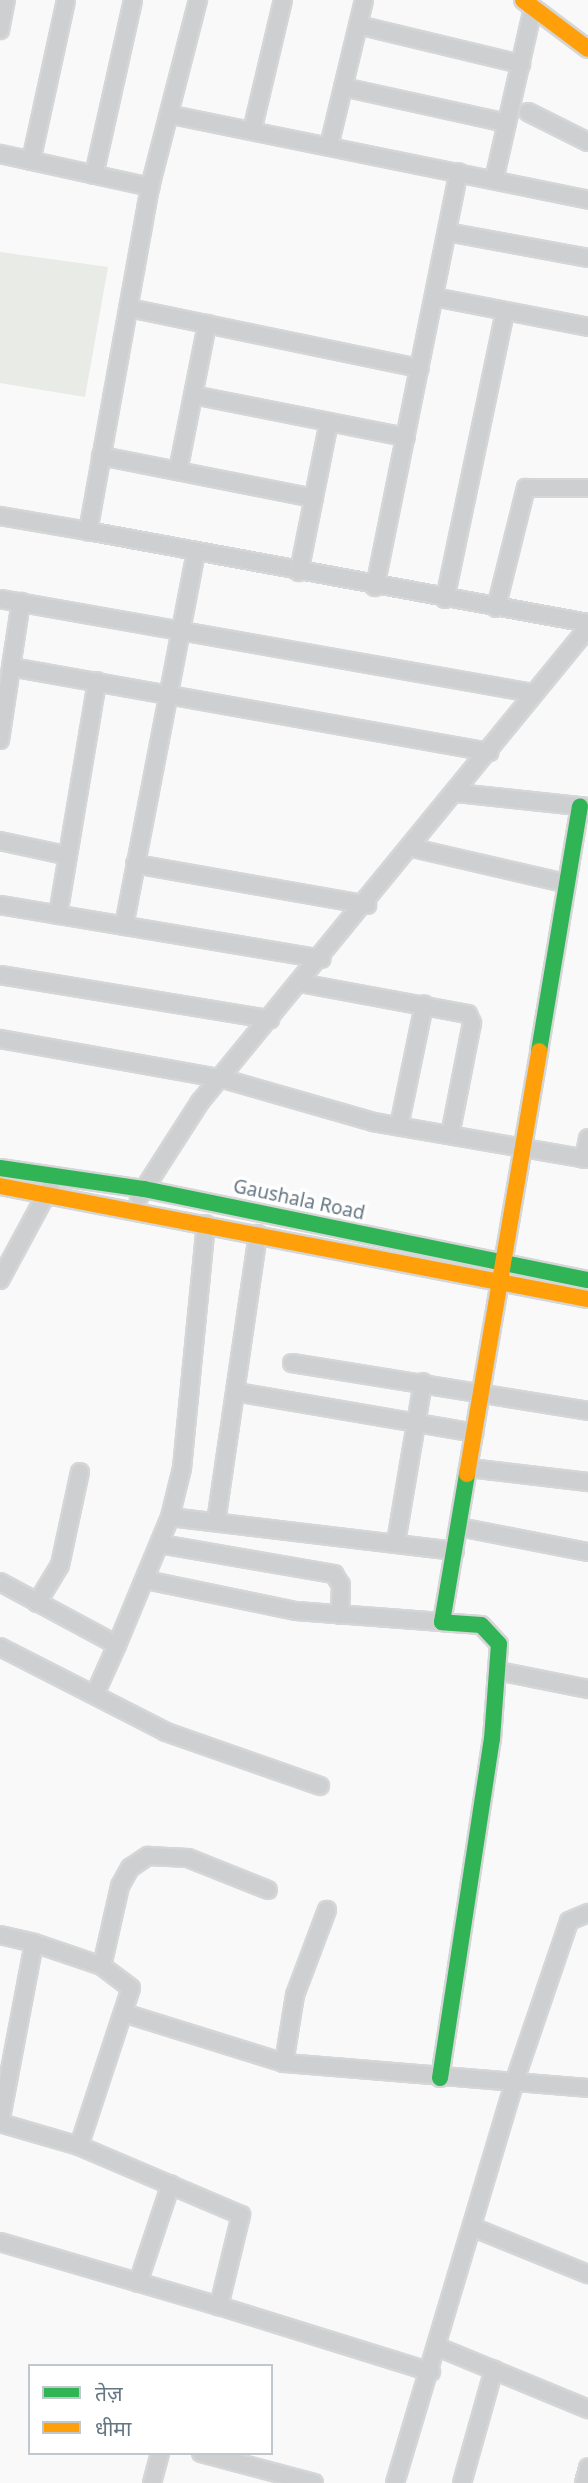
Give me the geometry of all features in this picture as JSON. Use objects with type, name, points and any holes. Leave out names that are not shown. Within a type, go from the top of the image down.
[{"type":"street","points":[[0,30],[6,0]]},
{"type":"street","points":[[31,161],[66,0]]},
{"type":"street","points":[[94,175],[133,0]]},
{"type":"street","points":[[88,531],[150,187],[172,115],[196,0]]},
{"type":"street","points":[[252,131],[283,0]]},
{"type":"street","points":[[329,146],[364,0]]},
{"type":"street","points":[[528,4],[588,49]]},
{"type":"street","points":[[494,180],[521,64],[528,4]]},
{"type":"street","points":[[358,25],[521,64]]},
{"type":"street","points":[[343,87],[507,123]]},
{"type":"street","points":[[527,112],[588,142]]},
{"type":"street","points":[[172,115],[588,200]]},
{"type":"street","points":[[0,154],[150,187]]},
{"type":"street","points":[[375,587],[459,172]]},
{"type":"street","points":[[447,232],[588,258]]},
{"type":"street","points":[[434,297],[588,327]]},
{"type":"street","points":[[129,308],[420,368]]},
{"type":"street","points":[[444,599],[505,311]]},
{"type":"street","points":[[178,471],[207,324]]},
{"type":"street","points":[[193,395],[406,436]]},
{"type":"street","points":[[299,572],[329,422]]},
{"type":"street","points":[[102,456],[314,498]]},
{"type":"street","points":[[496,608],[526,488],[588,488]]},
{"type":"street","points":[[0,516],[375,587],[588,623]]},
{"type":"street","points":[[124,926],[172,694],[196,552]]},
{"type":"street","points":[[0,599],[532,693]]},
{"type":"street","points":[[0,740],[21,603]]},
{"type":"street","points":[[131,1210],[220,1078],[367,905],[490,752],[532,693],[588,628]]},
{"type":"street","points":[[11,667],[490,752]]},
{"type":"street","points":[[58,915],[65,855],[97,681]]},
{"type":"street","points":[[442,1622],[503,1264],[518,1147],[565,883],[584,806],[457,793]]},
{"type":"street","points":[[0,841],[65,855]]},
{"type":"street","points":[[413,848],[565,883]]},
{"type":"street","points":[[135,864],[367,905]]},
{"type":"street","points":[[0,905],[320,959]]},
{"type":"street","points":[[0,975],[270,1019]]},
{"type":"street","points":[[300,983],[468,1014],[472,1023],[450,1135]]},
{"type":"street","points":[[399,1126],[424,1005]]},
{"type":"street","points":[[0,1039],[220,1078],[399,1126],[586,1159],[588,1138]]},
{"type":"street","name":"Gaushala Road","points":[[0,1168],[144,1189],[588,1280]]},
{"type":"street","points":[[0,1280],[56,1176]]},
{"type":"street","points":[[0,1186],[588,1298]]},
{"type":"street","points":[[95,1695],[160,1544],[182,1468],[206,1224]]},
{"type":"street","points":[[216,1522],[258,1234]]},
{"type":"street","points":[[292,1363],[481,1391],[588,1411]]},
{"type":"street","points":[[396,1542],[423,1382]]},
{"type":"street","points":[[236,1392],[475,1433]]},
{"type":"street","points":[[469,1468],[588,1482]]},
{"type":"street","points":[[37,1603],[60,1565],[80,1472]]},
{"type":"street","points":[[170,1517],[455,1551]]},
{"type":"street","points":[[459,1527],[588,1552]]},
{"type":"street","points":[[160,1544],[334,1573],[341,1585],[340,1615]]},
{"type":"street","points":[[146,1580],[340,1615],[442,1622],[493,1633],[498,1671],[440,2078]]},
{"type":"street","points":[[0,1582],[117,1645]]},
{"type":"street","points":[[0,1647],[166,1732],[320,1786]]},
{"type":"street","points":[[498,1671],[588,1689]]},
{"type":"street","points":[[102,1966],[120,1886],[130,1868],[148,1856],[188,1858],[268,1890]]},
{"type":"street","points":[[285,2063],[295,1995],[327,1910]]},
{"type":"street","points":[[395,2483],[440,2348],[514,2083],[569,1921],[588,1913]]},
{"type":"street","points":[[0,1935],[34,1943],[102,1966],[131,1988],[127,2014],[79,2146]]},
{"type":"street","points":[[34,1943],[0,2123],[79,2146],[241,2214],[219,2306]]},
{"type":"street","points":[[127,2014],[285,2063],[440,2078],[588,2088]]},
{"type":"street","points":[[138,2283],[171,2184]]},
{"type":"street","points":[[472,2227],[587,2271]]},
{"type":"street","points":[[0,2242],[431,2372]]},
{"type":"street","points":[[440,2348],[588,2409]]},
{"type":"street","points":[[462,2483],[494,2369]]},
{"type":"street","points":[[152,2483],[159,2455]]},
{"type":"street","points":[[209,2455],[314,2483]]},
{"type":"street","points":[[584,2483],[588,2468]]},
{"type":"shaded area","points":[[0,252],[108,267],[85,397],[0,383]]},
{"type":"traffic: fast","points":[[539,1051],[580,806]]},
{"type":"traffic: fast","points":[[0,1168],[144,1189],[588,1280]]},
{"type":"traffic: fast","points":[[440,2078],[492,1739],[499,1644],[481,1625],[442,1622],[467,1474]]},
{"type":"traffic: slow","points":[[523,0],[588,49]]},
{"type":"traffic: slow","points":[[467,1474],[539,1051]]},
{"type":"traffic: slow","points":[[0,1186],[588,1299]]}]
